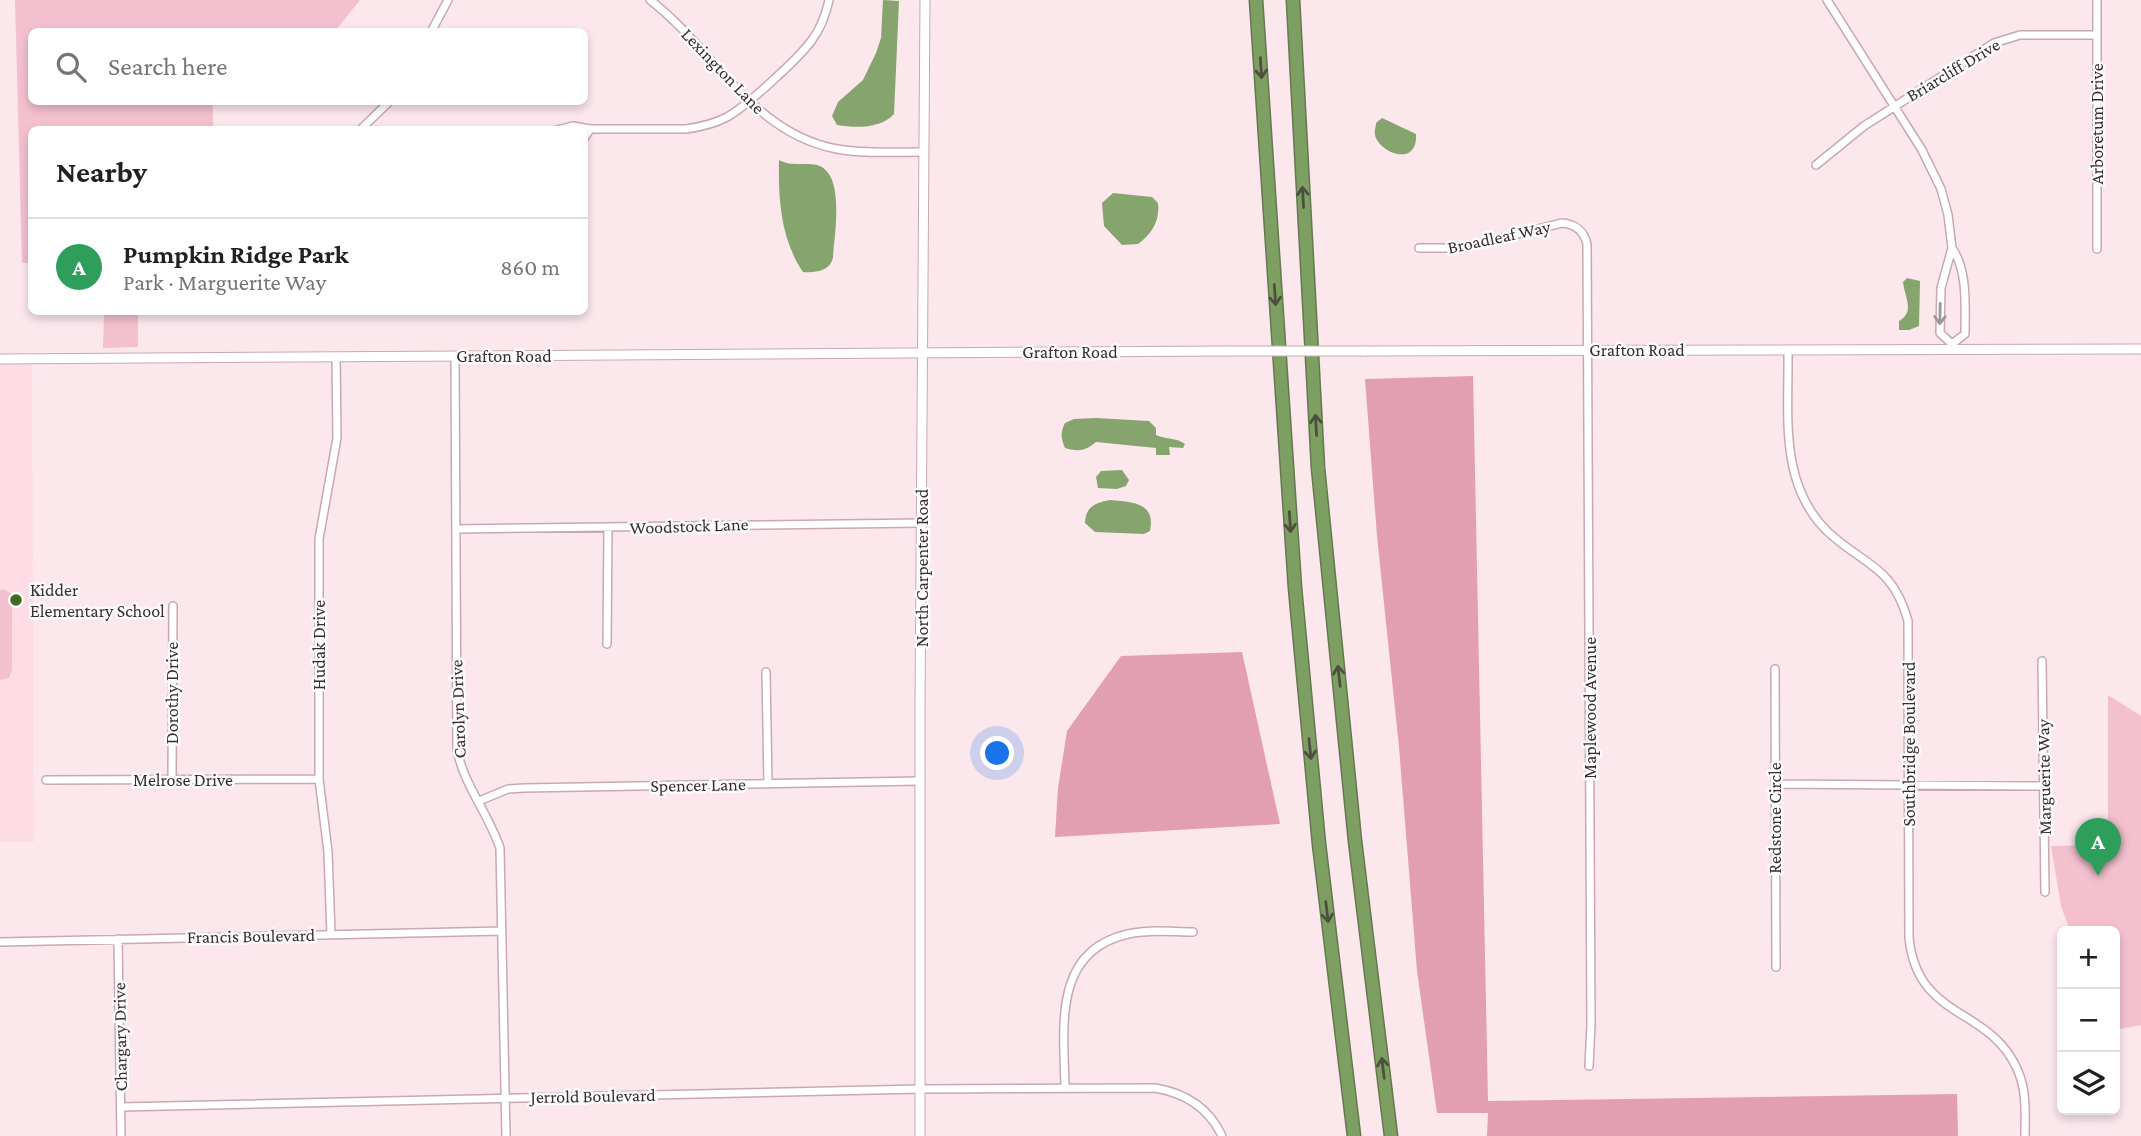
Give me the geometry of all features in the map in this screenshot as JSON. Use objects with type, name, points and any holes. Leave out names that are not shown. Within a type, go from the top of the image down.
[{"type":"highway","points":[[1256,0],[1295,588],[1319,844],[1354,1136]]},
{"type":"highway","points":[[1293,0],[1318,468],[1355,841],[1391,1136]]},
{"type":"street","points":[[433,28],[448,0]]},
{"type":"street","name":"Lexington Lane","points":[[650,0],[677,23],[749,100],[776,124],[794,135],[814,143],[856,151],[923,152]]},
{"type":"street","points":[[588,132],[590,129],[700,127],[726,118],[812,41],[822,23],[829,0]]},
{"type":"street","name":"North Carpenter Road","points":[[920,1136],[925,0]]},
{"type":"street","points":[[1827,0],[1922,150],[1938,181],[1948,215],[1952,248],[1943,278],[1940,333],[1952,347],[1965,334],[1963,284],[1957,256],[1952,248]]},
{"type":"street","name":"Arboretum Drive","points":[[2097,0],[2097,249]]},
{"type":"street","name":"Briarcliff Drive","points":[[1815,165],[1849,136],[2002,40],[2021,35],[2097,35]]},
{"type":"street","points":[[364,126],[386,105]]},
{"type":"street","name":"Broadleaf Way","points":[[1419,248],[1457,248],[1558,224],[1574,226],[1584,236],[1587,244],[1588,350]]},
{"type":"street","name":"Grafton Road","points":[[0,359],[1952,347],[2141,349]]},
{"type":"street","name":"Maplewood Avenue","points":[[1588,350],[1589,1066]]},
{"type":"street","name":"Southbridge Boulevard","points":[[1788,350],[1788,444],[1799,490],[1807,506],[1826,530],[1870,561],[1890,581],[1904,606],[1908,621],[1909,938],[1914,964],[1927,988],[1936,998],[1984,1028],[2008,1053],[2019,1073],[2023,1088],[2025,1136]]},
{"type":"street","name":"Carolyn Drive","points":[[455,356],[457,750],[463,774],[492,825],[500,848],[506,1136]]},
{"type":"street","name":"Hudak Drive","points":[[331,934],[328,852],[319,779],[319,539],[337,438],[337,357]]},
{"type":"street","name":"Woodstock Lane","points":[[456,529],[922,523]]},
{"type":"street","points":[[607,645],[608,528]]},
{"type":"street","name":"Dorothy Drive","points":[[172,780],[173,606]]},
{"type":"street","name":"Marguerite Way","points":[[2042,661],[2045,892]]},
{"type":"street","name":"Redstone Circle","points":[[1775,669],[1776,967]]},
{"type":"street","points":[[766,672],[768,784]]},
{"type":"street","name":"Melrose Drive","points":[[46,780],[319,779]]},
{"type":"street","name":"Spencer Lane","points":[[479,801],[508,789],[524,788],[920,781]]},
{"type":"street","points":[[1775,784],[2044,786]]},
{"type":"street","name":"Francis Boulevard","points":[[0,942],[502,930]]},
{"type":"street","points":[[1065,1088],[1064,1007],[1071,981],[1085,959],[1105,943],[1129,933],[1194,932]]},
{"type":"street","name":"Chargary Drive","points":[[118,939],[121,1136]]},
{"type":"street","name":"Jerrold Boulevard","points":[[121,1107],[920,1088],[1154,1088],[1176,1093],[1203,1109],[1222,1136]]},
{"type":"shaded area","points":[[15,0],[360,0],[337,28],[28,28],[28,105],[213,105],[213,126],[28,126],[28,263],[22,263]]},
{"type":"shaded area","points":[[883,0],[899,1],[894,114],[875,125],[837,125],[832,116],[838,102],[863,80],[876,53],[881,38]]},
{"type":"shaded area","points":[[1382,118],[1416,134],[1415,145],[1411,151],[1405,154],[1390,152],[1378,142],[1375,134],[1376,123]]},
{"type":"shaded area","points":[[779,160],[817,165],[826,170],[832,180],[836,206],[833,258],[829,266],[821,270],[803,272],[785,233],[780,204]]},
{"type":"shaded area","points":[[1113,193],[1152,197],[1158,203],[1158,216],[1154,226],[1138,244],[1122,245],[1104,226],[1102,203]]},
{"type":"shaded area","points":[[1907,278],[1920,281],[1919,326],[1899,330],[1899,321],[1908,309],[1903,282]]},
{"type":"shaded area","points":[[104,315],[138,315],[138,347],[103,348]]},
{"type":"shaded area","name":"Kidder Elementary School","points":[[0,359],[32,359],[34,842],[0,842]]},
{"type":"shaded area","points":[[1473,376],[1488,1101],[1957,1094],[1958,1136],[1487,1136],[1488,1113],[1437,1113],[1417,971],[1365,379]]},
{"type":"shaded area","points":[[1074,419],[1149,421],[1156,428],[1156,435],[1185,444],[1183,448],[1169,447],[1170,455],[1156,455],[1156,448],[1096,442],[1082,450],[1065,448],[1062,430],[1065,423]]},
{"type":"shaded area","points":[[1122,470],[1129,480],[1126,486],[1117,489],[1098,488],[1096,477],[1101,471]]},
{"type":"shaded area","points":[[1110,500],[1134,503],[1146,509],[1151,521],[1150,531],[1144,534],[1095,532],[1085,523],[1087,513],[1096,504]]},
{"type":"shaded area","points":[[4,589],[10,593],[12,599],[12,670],[9,678],[0,680],[0,590]]},
{"type":"shaded area","points":[[1242,652],[1280,824],[1055,837],[1058,788],[1067,731],[1121,656]]},
{"type":"shaded area","points":[[2108,695],[2141,716],[2141,1025],[2120,1029],[2120,926],[2068,926],[2061,906],[2051,846],[2108,845]]},
{"type":"place","name":"Kidder Elementary School","points":[[16,600]]},
{"type":"place","name":"Pumpkin Ridge Park","points":[[2098,876]]}]
